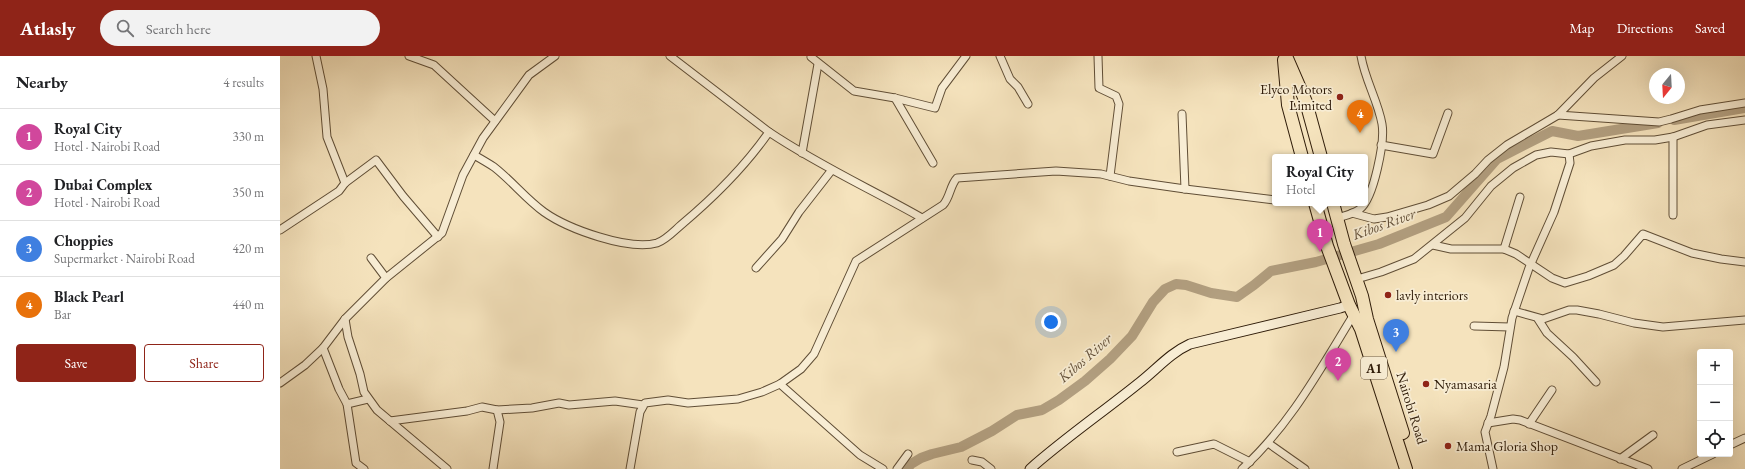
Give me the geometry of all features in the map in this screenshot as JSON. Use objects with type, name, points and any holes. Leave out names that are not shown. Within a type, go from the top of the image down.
[{"type":"highway","points":[[1285,56],[1308,109],[1320,154]]},
{"type":"highway","points":[[1285,56],[1288,105],[1301,154]]},
{"type":"highway","points":[[1290,113],[1308,109]]},
{"type":"highway","name":"Nairobi Road","points":[[1316,206],[1327,246],[1349,304],[1361,329],[1406,469]]},
{"type":"highway","name":"A1","points":[[1334,206],[1337,218]]},
{"type":"highway","name":"Nairobi Road","points":[[1337,218],[1344,244],[1357,279],[1367,319],[1379,351],[1414,469]]},
{"type":"main road","points":[[1034,468],[1060,444],[1181,348],[1190,344],[1340,308],[1349,304]]},
{"type":"street","points":[[316,56],[323,89],[327,137],[345,183]]},
{"type":"street","points":[[409,56],[434,65],[495,121]]},
{"type":"street","points":[[280,383],[305,365],[323,348],[345,319],[386,278],[438,237],[447,220],[463,175],[483,138],[529,74],[555,56]]},
{"type":"street","points":[[670,56],[769,132],[831,170],[862,184],[922,218]]},
{"type":"street","points":[[811,57],[854,91],[895,98],[935,108],[942,88],[966,56]]},
{"type":"street","points":[[1000,56],[1010,79],[1018,87],[1028,104]]},
{"type":"street","points":[[1098,56],[1099,88],[1116,96],[1120,104],[1110,176]]},
{"type":"street","points":[[1361,56],[1363,67],[1382,124],[1379,164],[1368,195]]},
{"type":"street","points":[[1352,213],[1374,219],[1387,217],[1428,205],[1449,196],[1475,174],[1488,160],[1507,145],[1558,115],[1594,78],[1622,56]]},
{"type":"street","points":[[802,153],[818,64]]},
{"type":"street","points":[[895,98],[933,164]]},
{"type":"street","points":[[1558,115],[1659,122],[1700,110],[1745,103]]},
{"type":"street","points":[[1381,145],[1433,154],[1448,113]]},
{"type":"street","points":[[1182,114],[1185,189]]},
{"type":"street","points":[[1357,279],[1405,263],[1433,245],[1465,218],[1490,186],[1519,164],[1536,155],[1551,152],[1569,154],[1591,146],[1625,140],[1655,140],[1673,137],[1707,124],[1745,120]]},
{"type":"street","points":[[474,154],[495,168],[545,213],[586,233],[610,240],[644,245],[657,243],[666,238],[698,211],[743,164],[769,132]]},
{"type":"street","points":[[1673,137],[1673,215]]},
{"type":"street","points":[[1492,469],[1485,432],[1504,367],[1514,311],[1531,265],[1554,212],[1570,163],[1569,154]]},
{"type":"street","points":[[280,230],[339,191],[345,183],[376,160],[403,196],[438,237]]},
{"type":"street","points":[[756,268],[782,239],[799,212],[831,170]]},
{"type":"street","points":[[390,421],[468,411],[482,407],[497,410],[532,408],[559,403],[569,405],[614,401],[643,404],[653,401],[668,400],[688,404],[738,399],[762,392],[780,384],[800,369],[814,354],[856,261],[946,202],[955,179],[1056,171],[1110,176],[1185,189],[1272,200]]},
{"type":"street","points":[[1504,249],[1520,197]]},
{"type":"street","points":[[1337,218],[1360,210],[1363,206]]},
{"type":"street","points":[[1433,245],[1451,249],[1504,249],[1516,254],[1558,281],[1565,283],[1570,283],[1614,265],[1624,256],[1641,235],[1646,234],[1692,253],[1745,262]]},
{"type":"street","points":[[371,258],[386,278]]},
{"type":"street","points":[[1514,311],[1538,319],[1549,318],[1569,310],[1599,314],[1634,323],[1663,327],[1745,320]]},
{"type":"street","points":[[345,319],[348,337],[364,392],[368,399],[377,410],[447,469]]},
{"type":"street","points":[[1242,469],[1268,443],[1313,384],[1351,319]]},
{"type":"street","points":[[1538,319],[1547,333],[1573,356],[1596,382]]},
{"type":"street","points":[[1474,326],[1510,328]]},
{"type":"street","points":[[323,348],[339,389],[347,404],[356,463],[364,469]]},
{"type":"street","points":[[780,384],[860,455],[883,469]]},
{"type":"street","points":[[1529,424],[1552,390]]},
{"type":"street","points":[[347,404],[368,399]]},
{"type":"street","points":[[630,469],[640,412],[643,404]]},
{"type":"street","points":[[493,469],[500,422],[497,410]]},
{"type":"street","points":[[1488,423],[1516,419],[1648,469]]},
{"type":"street","points":[[1620,459],[1653,435]]},
{"type":"street","points":[[1733,444],[1745,438]]},
{"type":"street","points":[[1268,443],[1305,469]]},
{"type":"street","points":[[1177,452],[1214,444],[1250,462]]},
{"type":"street","points":[[897,469],[908,454]]},
{"type":"street","points":[[1683,469],[1707,457]]},
{"type":"street","points":[[972,460],[982,462],[991,469]]},
{"type":"waterway","name":"Kibos River","points":[[1674,120],[1745,108]]},
{"type":"waterway","name":"Kibos River","points":[[907,469],[911,464],[921,458],[961,447],[992,431],[1017,415],[1042,410],[1059,400],[1085,381],[1110,359],[1132,336],[1153,302],[1165,289],[1176,284],[1186,285],[1211,293],[1237,297],[1271,271],[1316,262],[1379,244],[1446,217],[1497,159],[1552,131],[1578,136],[1658,123]]},
{"type":"place","name":"Elyco Motors Limited","points":[[1340,97]]},
{"type":"place","name":"Black Pearl","points":[[1360,133]]},
{"type":"place","name":"Royal City","points":[[1320,252]]},
{"type":"place","name":"lavly interiors","points":[[1388,295]]},
{"type":"place","name":"Choppies","points":[[1396,352]]},
{"type":"place","name":"Dubai Complex","points":[[1338,381]]},
{"type":"place","name":"Nyamasaria","points":[[1426,384]]},
{"type":"place","name":"Mama Gloria Shop","points":[[1448,446]]}]
